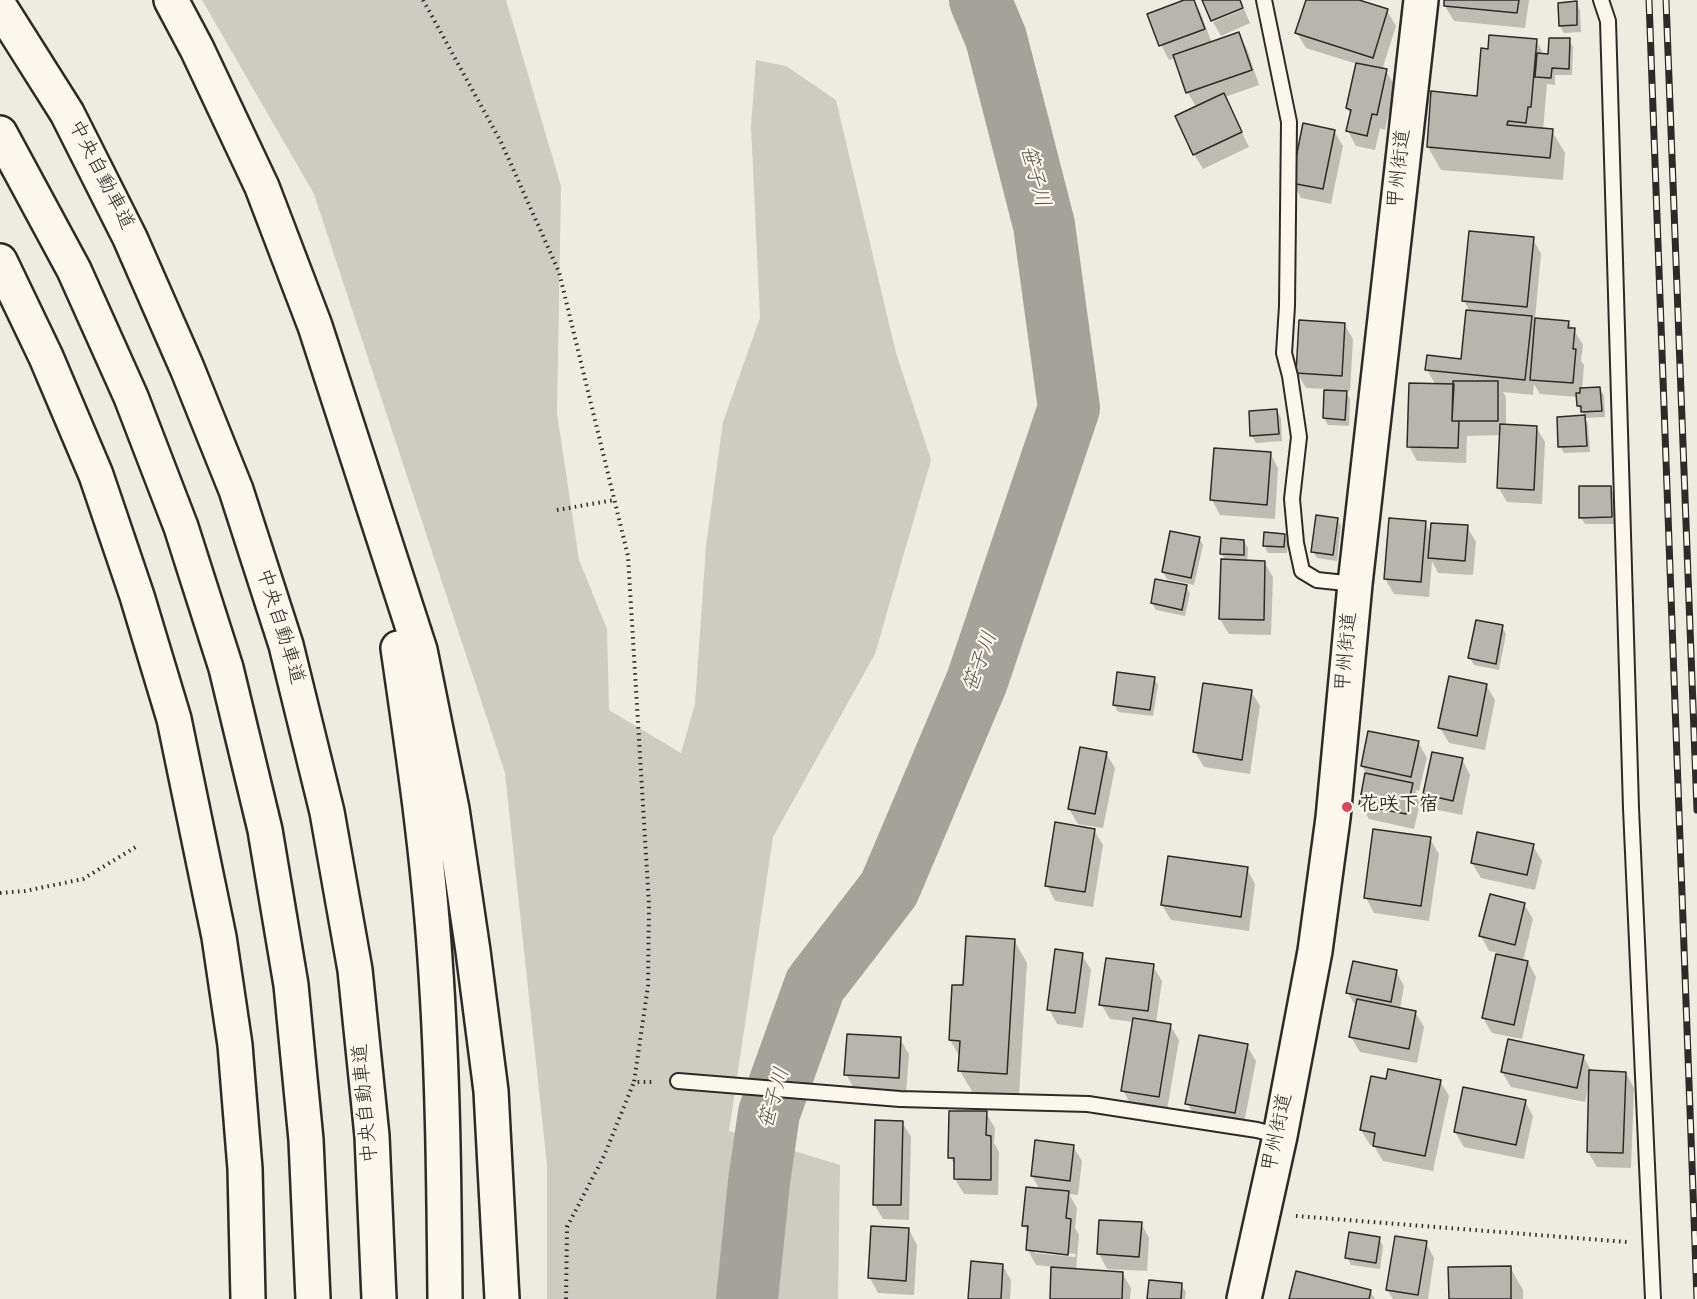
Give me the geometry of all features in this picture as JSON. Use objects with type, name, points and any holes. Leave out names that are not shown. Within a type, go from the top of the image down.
[{"type":"main road","points":[[171,0],[197,49],[262,187],[315,326],[420,650],[452,809],[491,1091],[502,1299]]},
{"type":"main road","name":"甲州街道","points":[[1244,1299],[1280,1136],[1315,951],[1333,818],[1355,584],[1421,0]]},
{"type":"main road","name":"中央自動車道","points":[[0,7],[67,113],[130,238],[187,368],[236,490],[286,645],[327,812],[355,969],[372,1136],[379,1299]]},
{"type":"main road","points":[[0,133],[74,270],[131,397],[181,527],[226,668],[265,830],[291,985],[306,1140],[313,1299]]},
{"type":"main road","points":[[0,261],[46,357],[96,475],[137,596],[174,719],[219,937],[235,1045],[245,1168],[248,1299]]},
{"type":"main road","points":[[360,470],[398,647],[422,817],[435,959],[443,1121],[445,1299]]},
{"type":"lane","points":[[1264,0],[1289,122],[1287,306],[1284,353],[1290,376],[1299,437],[1292,499],[1296,543],[1302,571],[1317,580],[1355,584]]},
{"type":"lane","points":[[1600,0],[1608,21],[1631,808],[1653,1299]]},
{"type":"lane","points":[[678,1082],[900,1099],[1088,1104],[1257,1130],[1280,1136]]},
{"type":"path","points":[[423,0],[501,142],[559,272],[628,556],[649,905],[648,986],[634,1082],[604,1156],[567,1227],[566,1299]]},
{"type":"path","points":[[557,510],[614,500]]},
{"type":"path","points":[[0,893],[26,891],[83,879],[139,845]]},
{"type":"path","points":[[634,1082],[678,1082]]},
{"type":"path","points":[[1290,1215],[1650,1244]]},
{"type":"shaded area","points":[[202,0],[506,0],[561,186],[557,413],[579,560],[607,629],[609,710],[681,753],[695,704],[706,546],[723,422],[760,318],[751,126],[756,60],[786,66],[836,100],[896,353],[931,460],[875,654],[773,837],[729,1131],[840,1165],[838,1299],[547,1299],[547,1165],[505,773],[314,194]]},
{"type":"building","points":[[1184,0],[1194,0],[1205,29],[1159,46],[1147,14]]},
{"type":"building","points":[[1202,0],[1240,0],[1243,8],[1211,21]]},
{"type":"building","points":[[1306,0],[1359,0],[1388,9],[1373,58],[1295,33]]},
{"type":"building","points":[[1444,0],[1519,0],[1517,13],[1444,6]]},
{"type":"building","points":[[1577,1],[1577,25],[1559,26],[1558,3]]},
{"type":"building","points":[[1239,32],[1252,70],[1186,93],[1173,55]]},
{"type":"building","points":[[1489,35],[1537,39],[1531,107],[1528,107],[1526,123],[1508,121],[1507,125],[1553,129],[1550,158],[1427,147],[1431,91],[1477,96],[1481,48],[1488,49]]},
{"type":"building","points":[[1549,38],[1570,38],[1569,69],[1552,68],[1551,78],[1535,77],[1537,53],[1548,54]]},
{"type":"building","points":[[1356,63],[1387,69],[1377,115],[1372,114],[1367,136],[1346,131],[1351,110],[1346,108]]},
{"type":"building","points":[[1224,93],[1242,132],[1193,155],[1175,116]]},
{"type":"building","points":[[1303,123],[1335,130],[1323,189],[1291,183]]},
{"type":"building","points":[[1469,231],[1534,237],[1527,307],[1462,301]]},
{"type":"building","points":[[1466,310],[1532,316],[1525,380],[1425,370],[1427,355],[1461,359]]},
{"type":"building","points":[[1535,318],[1569,321],[1568,328],[1575,328],[1573,383],[1530,380]]},
{"type":"building","points":[[1299,320],[1345,323],[1342,376],[1296,373]]},
{"type":"building","points":[[1453,381],[1498,381],[1498,421],[1452,421]]},
{"type":"building","points":[[1409,383],[1454,384],[1452,421],[1459,421],[1458,448],[1407,447]]},
{"type":"building","points":[[1600,387],[1602,411],[1581,412],[1581,406],[1577,406],[1576,393],[1580,393],[1580,388]]},
{"type":"building","points":[[1324,390],[1347,391],[1345,420],[1323,418]]},
{"type":"building","points":[[1277,409],[1279,434],[1250,436],[1249,411]]},
{"type":"building","points":[[1585,415],[1587,446],[1558,447],[1557,417]]},
{"type":"building","points":[[1500,424],[1537,426],[1534,490],[1497,488]]},
{"type":"building","points":[[1214,448],[1271,452],[1267,505],[1210,500]]},
{"type":"building","points":[[1579,486],[1611,486],[1612,517],[1579,518]]},
{"type":"building","points":[[1316,515],[1338,518],[1333,555],[1311,552]]},
{"type":"building","points":[[1389,518],[1426,521],[1421,582],[1384,579]]},
{"type":"building","points":[[1431,523],[1468,525],[1465,561],[1428,558]]},
{"type":"building","points":[[1170,531],[1200,537],[1191,578],[1162,572]]},
{"type":"building","points":[[1264,532],[1285,534],[1284,547],[1263,546]]},
{"type":"building","points":[[1221,538],[1244,540],[1244,555],[1220,554]]},
{"type":"building","points":[[1221,559],[1265,561],[1264,620],[1219,619]]},
{"type":"building","points":[[1155,579],[1187,585],[1182,610],[1151,603]]},
{"type":"building","points":[[1476,620],[1503,625],[1496,664],[1468,658]]},
{"type":"building","points":[[1117,672],[1155,677],[1150,710],[1113,705]]},
{"type":"building","points":[[1449,676],[1487,684],[1477,736],[1438,728]]},
{"type":"building","points":[[1203,683],[1252,690],[1242,760],[1193,752]]},
{"type":"building","points":[[1368,731],[1419,741],[1411,777],[1361,766]]},
{"type":"building","points":[[1080,747],[1107,752],[1095,814],[1068,809]]},
{"type":"building","points":[[1432,752],[1463,758],[1453,801],[1423,794]]},
{"type":"building","points":[[1365,773],[1413,783],[1406,814],[1359,805]]},
{"type":"building","points":[[1055,822],[1095,829],[1085,892],[1045,886]]},
{"type":"building","points":[[1373,829],[1431,837],[1421,906],[1364,898]]},
{"type":"building","points":[[1477,832],[1534,844],[1527,875],[1471,863]]},
{"type":"building","points":[[1168,856],[1248,867],[1241,917],[1161,905]]},
{"type":"building","points":[[1490,894],[1525,903],[1515,945],[1479,936]]},
{"type":"building","points":[[966,936],[1015,939],[1007,1074],[958,1071],[960,1041],[949,1040],[952,985],[963,985]]},
{"type":"building","points":[[1055,949],[1083,953],[1075,1013],[1047,1010]]},
{"type":"building","points":[[1496,954],[1528,961],[1514,1025],[1482,1018]]},
{"type":"building","points":[[1106,958],[1154,964],[1148,1011],[1099,1005]]},
{"type":"building","points":[[1353,961],[1397,970],[1391,1002],[1346,993]]},
{"type":"building","points":[[1357,999],[1416,1011],[1409,1049],[1349,1037]]},
{"type":"building","points":[[1133,1018],[1171,1024],[1159,1097],[1121,1091]]},
{"type":"building","points":[[847,1034],[901,1037],[899,1078],[844,1075]]},
{"type":"building","points":[[1199,1035],[1248,1044],[1235,1113],[1185,1104]]},
{"type":"building","points":[[1508,1039],[1584,1055],[1577,1088],[1501,1072]]},
{"type":"building","points":[[1388,1069],[1441,1080],[1425,1156],[1373,1146],[1375,1133],[1360,1130],[1371,1076],[1386,1079]]},
{"type":"building","points":[[1589,1070],[1626,1072],[1623,1153],[1587,1152]]},
{"type":"building","points":[[1463,1087],[1526,1100],[1516,1145],[1454,1132]]},
{"type":"building","points":[[949,1111],[987,1111],[986,1135],[991,1136],[991,1180],[954,1179],[954,1158],[948,1158]]},
{"type":"building","points":[[875,1120],[903,1121],[901,1205],[873,1205]]},
{"type":"building","points":[[1035,1140],[1074,1145],[1070,1181],[1031,1176]]},
{"type":"building","points":[[1026,1187],[1069,1191],[1066,1218],[1071,1219],[1068,1255],[1026,1250],[1028,1226],[1022,1226]]},
{"type":"building","points":[[1099,1220],[1142,1222],[1139,1257],[1097,1254]]},
{"type":"building","points":[[871,1226],[909,1228],[906,1281],[868,1278]]},
{"type":"building","points":[[1349,1232],[1380,1237],[1376,1263],[1345,1258]]},
{"type":"building","points":[[1395,1236],[1427,1241],[1418,1295],[1386,1290]]},
{"type":"building","points":[[971,1261],[1003,1264],[1001,1299],[968,1299]]},
{"type":"building","points":[[1511,1266],[1511,1299],[1449,1299],[1448,1267]]},
{"type":"building","points":[[1051,1267],[1123,1272],[1122,1299],[1050,1299]]},
{"type":"building","points":[[1296,1271],[1371,1290],[1369,1299],[1289,1299]]},
{"type":"building","points":[[1149,1280],[1182,1283],[1181,1299],[1147,1299]]},
{"type":"waterway","name":"笹子川","points":[[747,1299],[759,1182],[769,1113],[815,985],[889,889],[977,681],[1069,408],[1044,225],[996,38],[980,0]]},
{"type":"railway","points":[[1649,0],[1697,1299]]},
{"type":"railway","points":[[1666,0],[1697,810]]},
{"type":"place","name":"花咲下宿","points":[[1347,807]]}]
